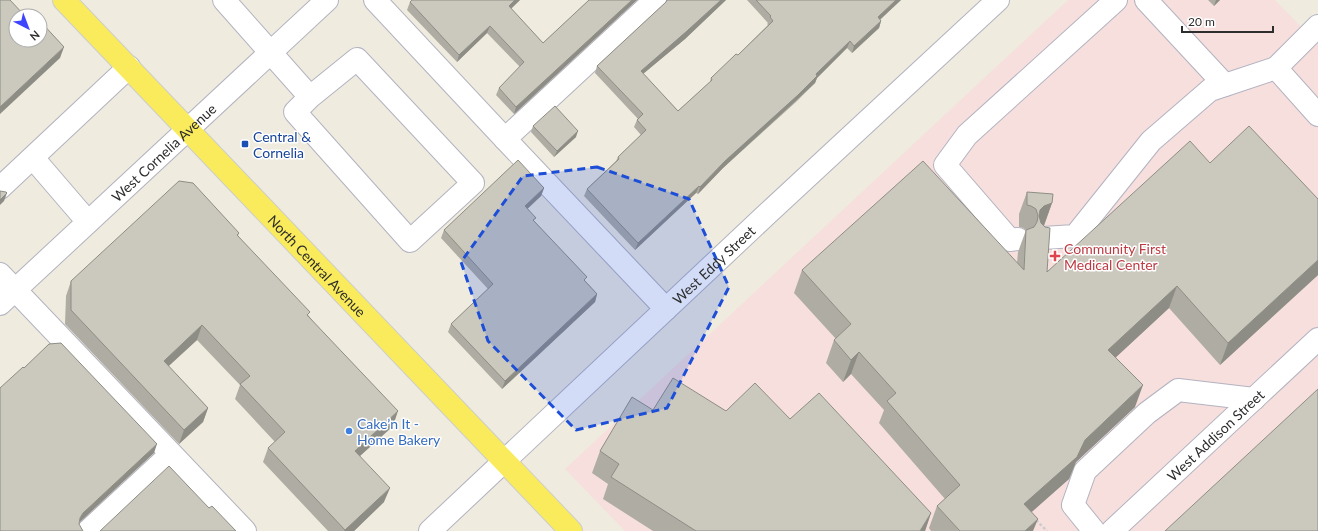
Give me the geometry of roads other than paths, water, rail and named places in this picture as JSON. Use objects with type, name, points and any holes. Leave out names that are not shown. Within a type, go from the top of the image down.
[{"type":"main road","name":"North Central Avenue","points":[[64,0],[571,531]]},
{"type":"street","points":[[224,0],[310,97]]},
{"type":"street","points":[[375,0],[504,139],[666,309]]},
{"type":"street","points":[[504,139],[655,0]]},
{"type":"street","name":"West Eddy Street","points":[[430,531],[767,214],[998,0]]},
{"type":"street","points":[[1018,239],[1010,240],[945,165],[967,135],[1116,0]]},
{"type":"street","points":[[1146,0],[1225,85]]},
{"type":"street","name":"West Cornelia Avenue","points":[[8,297],[270,53],[317,3]]},
{"type":"street","points":[[1043,238],[1075,236],[1151,141],[1210,90],[1276,68],[1318,26]]},
{"type":"street","points":[[357,59],[473,183],[410,242],[294,112],[310,97],[357,59]]},
{"type":"street","points":[[0,188],[129,68]]},
{"type":"street","points":[[1276,68],[1318,115]]},
{"type":"street","points":[[33,158],[88,222]]},
{"type":"street","points":[[0,274],[8,297],[171,454],[245,531]]},
{"type":"street","name":"West Addison Street","points":[[1112,531],[1318,339]]},
{"type":"street","points":[[1094,531],[1073,505],[1085,471],[1147,413],[1178,390],[1254,399]]},
{"type":"street","points":[[88,531],[171,454]]},
{"type":"place","name":"Central & Cornelia","points":[[245,144]]},
{"type":"place","name":"Community First Medical Center","points":[[1055,256]]},
{"type":"place","name":"Cake’n It - Home Bakery","points":[[349,431]]}]
